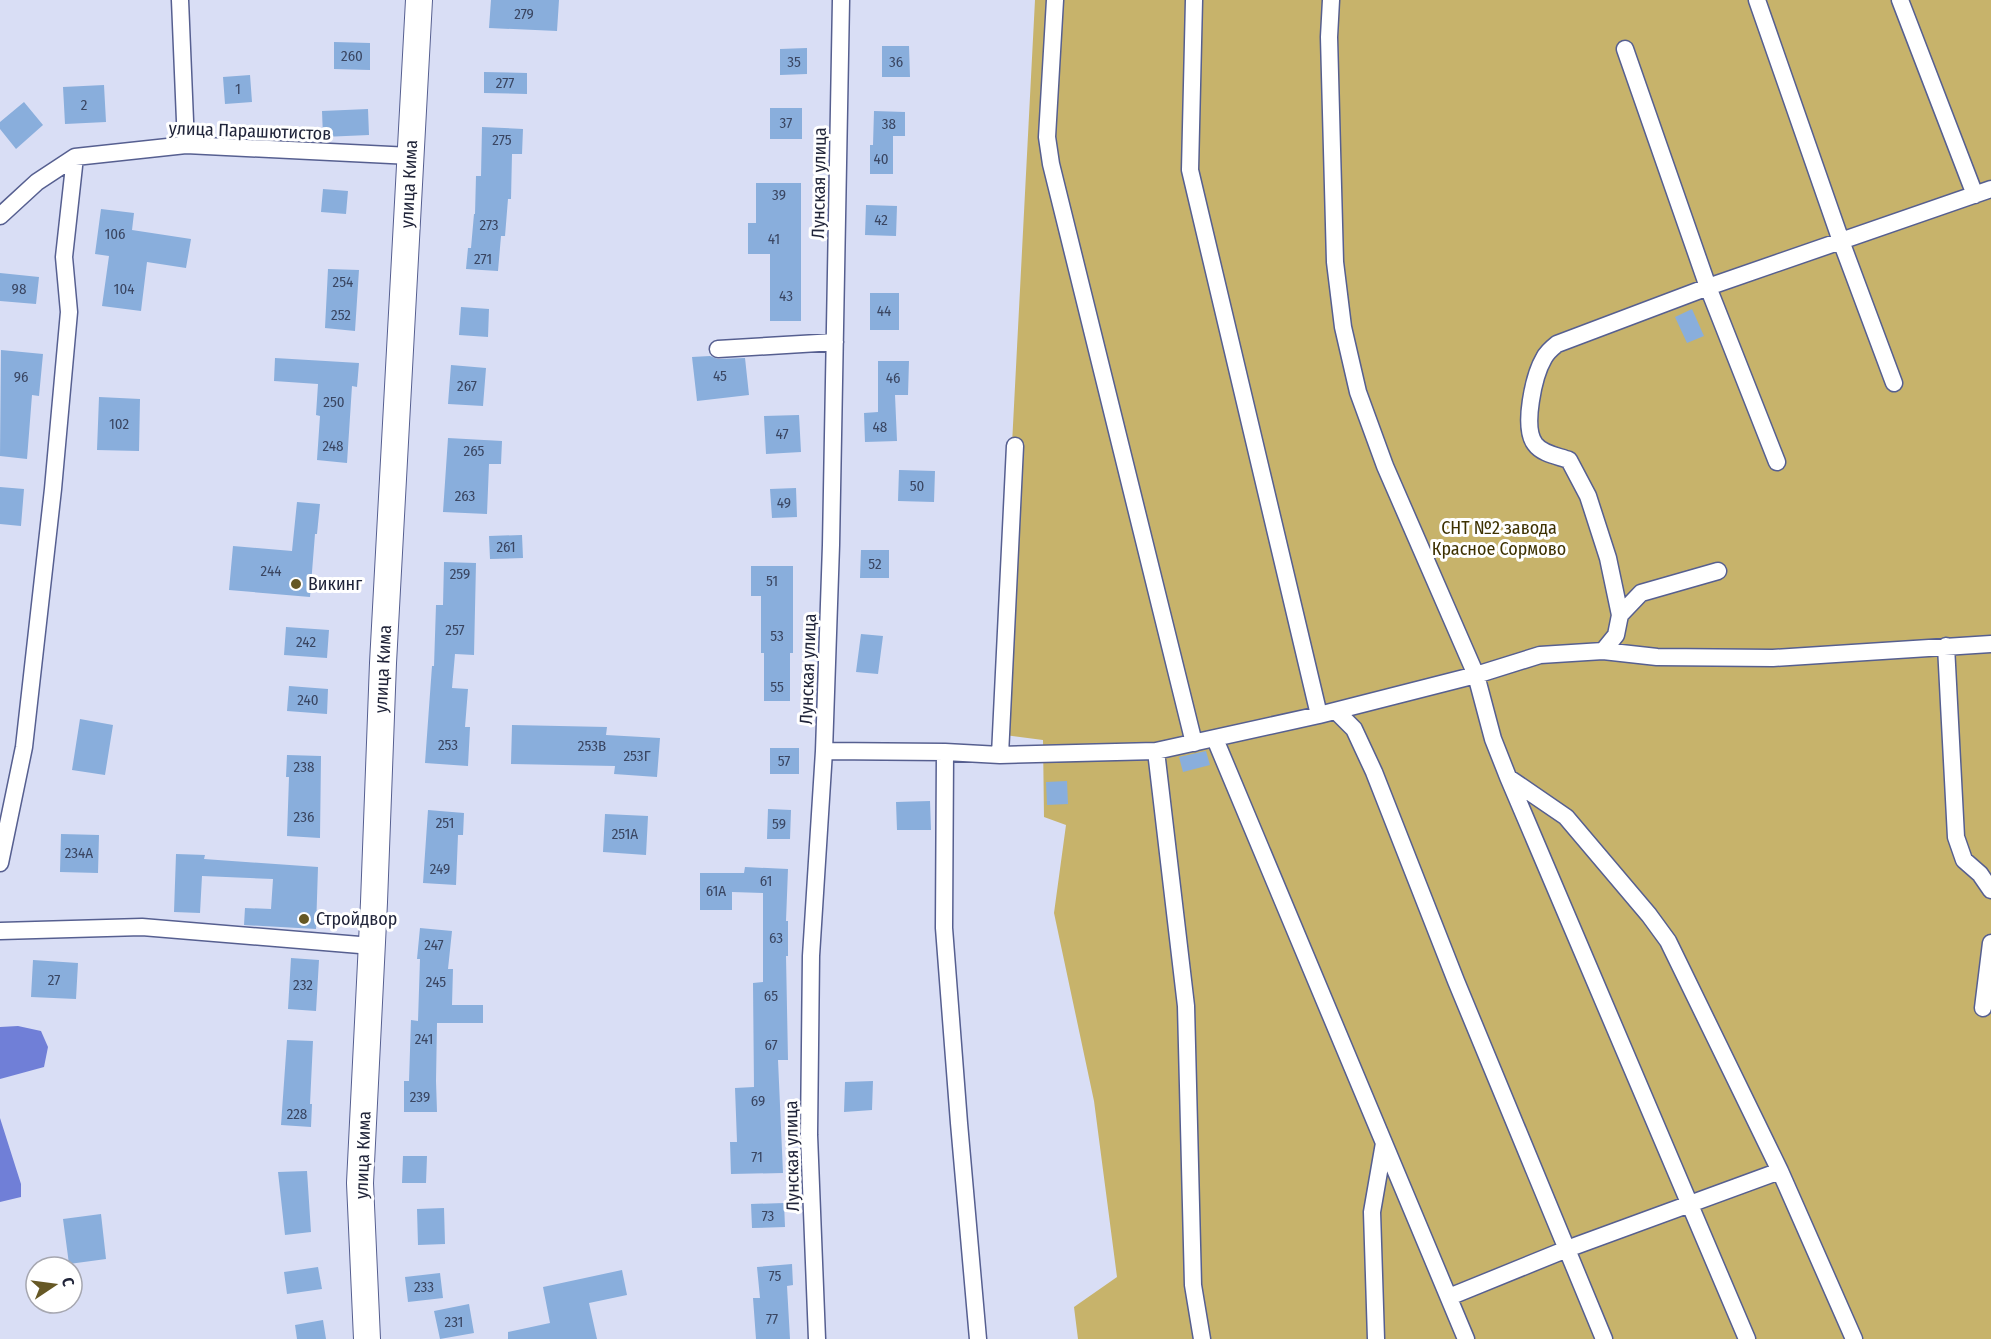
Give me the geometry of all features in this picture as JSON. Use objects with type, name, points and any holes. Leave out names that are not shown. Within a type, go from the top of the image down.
[{"type":"main road","name":"улица Кима","points":[[367,1339],[360,1183],[383,663],[419,0]]},
{"type":"street","points":[[180,0],[186,145]]},
{"type":"street","name":"Лунская улица","points":[[818,1339],[809,1135],[811,968],[824,751],[831,545],[841,0]]},
{"type":"street","points":[[1055,0],[1047,138],[1051,164],[1194,743]]},
{"type":"street","points":[[1194,0],[1190,170],[1319,716]]},
{"type":"street","points":[[1330,0],[1335,262],[1343,327],[1358,392],[1385,466],[1476,675],[1493,739],[1508,777],[1747,1339]]},
{"type":"street","points":[[1329,37],[1342,0]]},
{"type":"street","points":[[1756,0],[1841,241],[1894,382]]},
{"type":"street","points":[[1900,0],[1974,195]]},
{"type":"street","points":[[1625,49],[1708,287],[1777,462]]},
{"type":"street","name":"улица Парашютистов","points":[[0,216],[37,182],[75,157],[186,145],[411,156]]},
{"type":"street","points":[[0,863],[24,747],[51,500],[69,312],[64,256],[75,157]]},
{"type":"street","points":[[1604,651],[1616,635],[1620,615],[1608,558],[1588,496],[1569,460],[1542,450],[1535,444],[1531,435],[1530,401],[1538,370],[1545,354],[1557,344],[1708,287],[1991,189]]},
{"type":"street","points":[[718,349],[835,342]]},
{"type":"street","points":[[1000,755],[1015,446]]},
{"type":"street","points":[[1620,615],[1641,593],[1718,571]]},
{"type":"street","points":[[824,751],[1000,755],[1156,751],[1319,716],[1476,675],[1540,655],[1604,651],[1657,657],[1773,658],[1991,644]]},
{"type":"street","points":[[1946,646],[1956,837],[1964,860],[1980,874],[1991,890]]},
{"type":"street","points":[[1336,711],[1354,729],[1374,772],[1456,981],[1604,1339]]},
{"type":"street","points":[[1215,739],[1466,1339]]},
{"type":"street","points":[[1156,751],[1186,1006],[1192,1285],[1202,1339]]},
{"type":"street","points":[[945,752],[944,928],[978,1339]]},
{"type":"street","points":[[1508,777],[1566,817],[1649,915],[1668,941],[1780,1171],[1854,1339]]},
{"type":"street","points":[[1,926],[142,927],[372,946]]},
{"type":"street","points":[[1983,1008],[1991,943]]},
{"type":"street","points":[[1376,1339],[1372,1212],[1384,1142]]},
{"type":"street","points":[[1449,1298],[1567,1249],[1780,1171]]},
{"type":"green space","name":"СНТ №2 завода Красное Сормово","points":[[1035,0],[1991,0],[1991,1339],[1078,1339],[1074,1307],[1117,1277],[1094,1101],[1054,913],[1066,825],[1044,817],[1043,740],[997,734]]},
{"type":"water","points":[[18,1026],[41,1031],[48,1047],[44,1067],[0,1079],[0,1027]]},
{"type":"water","points":[[0,1118],[21,1184],[21,1197],[0,1202]]},
{"type":"building","points":[[491,0],[559,0],[557,31],[489,28]]},
{"type":"building","points":[[334,42],[370,43],[370,70],[334,69]]},
{"type":"building","points":[[882,46],[909,46],[910,77],[882,77]]},
{"type":"building","points":[[807,48],[807,74],[780,75],[780,49]]},
{"type":"building","points":[[484,72],[527,73],[527,94],[484,93]]},
{"type":"building","points":[[250,75],[252,102],[225,104],[223,77]]},
{"type":"building","points":[[104,85],[106,122],[65,124],[63,87]]},
{"type":"building","points":[[24,102],[43,125],[16,149],[0,129],[0,122]]},
{"type":"building","points":[[770,108],[802,108],[802,139],[770,139]]},
{"type":"building","points":[[368,109],[369,135],[323,137],[322,111]]},
{"type":"building","points":[[874,111],[905,112],[905,136],[893,136],[893,174],[870,174],[870,145],[873,145]]},
{"type":"building","points":[[482,127],[523,129],[522,154],[512,154],[511,199],[508,199],[505,236],[501,236],[498,271],[466,269],[475,214],[476,176],[481,176]]},
{"type":"building","points":[[756,183],[801,183],[801,321],[770,321],[770,254],[748,254],[748,223],[756,223]]},
{"type":"building","points":[[323,189],[348,191],[346,214],[321,212]]},
{"type":"building","points":[[866,205],[897,206],[896,236],[865,235]]},
{"type":"building","points":[[101,209],[134,213],[132,230],[191,239],[186,268],[147,262],[141,311],[102,306],[109,256],[95,254]]},
{"type":"building","points":[[328,269],[359,270],[355,331],[325,328]]},
{"type":"building","points":[[0,273],[39,277],[36,304],[0,301]]},
{"type":"building","points":[[870,293],[899,293],[899,330],[870,330]]},
{"type":"building","points":[[461,307],[489,309],[488,337],[459,335]]},
{"type":"building","points":[[1692,309],[1704,336],[1687,343],[1675,317]]},
{"type":"building","points":[[1,350],[43,354],[39,396],[32,395],[27,459],[0,456]]},
{"type":"building","points":[[710,356],[718,359],[745,358],[749,395],[697,401],[692,357]]},
{"type":"building","points":[[275,358],[359,363],[357,387],[352,386],[347,463],[317,460],[320,416],[316,415],[318,384],[274,381]]},
{"type":"building","points":[[878,361],[909,361],[908,395],[895,395],[897,441],[865,442],[864,413],[878,412]]},
{"type":"building","points":[[451,365],[486,368],[483,406],[448,404]]},
{"type":"building","points":[[99,397],[140,399],[139,451],[97,450]]},
{"type":"building","points":[[799,415],[801,452],[766,454],[764,416]]},
{"type":"building","points":[[448,438],[502,441],[501,464],[489,464],[487,514],[443,512]]},
{"type":"building","points":[[899,470],[935,471],[934,502],[898,501]]},
{"type":"building","points":[[0,487],[24,489],[21,526],[0,524]]},
{"type":"building","points":[[796,488],[797,517],[772,518],[770,489]]},
{"type":"building","points":[[297,502],[320,504],[310,597],[229,590],[233,546],[292,551]]},
{"type":"building","points":[[522,535],[523,558],[490,559],[489,536]]},
{"type":"building","points":[[861,550],[889,550],[889,578],[860,578]]},
{"type":"building","points":[[444,562],[476,563],[474,655],[455,654],[452,688],[468,689],[465,727],[470,727],[468,766],[425,763],[432,666],[434,666],[436,605],[443,605]]},
{"type":"building","points":[[751,566],[793,566],[793,653],[790,653],[790,701],[764,701],[761,596],[751,596]]},
{"type":"building","points":[[286,627],[329,630],[327,658],[284,655]]},
{"type":"building","points":[[861,634],[883,636],[878,674],[856,672]]},
{"type":"building","points":[[289,686],[328,689],[327,714],[287,711]]},
{"type":"building","points":[[80,719],[113,725],[105,775],[72,770]]},
{"type":"building","points":[[512,725],[607,727],[606,735],[660,738],[657,777],[614,774],[615,766],[511,764]]},
{"type":"building","points":[[770,748],[799,748],[799,774],[770,774]]},
{"type":"building","points":[[1206,751],[1210,765],[1183,772],[1179,757]]},
{"type":"building","points":[[287,755],[321,756],[320,838],[287,836],[289,777],[286,777]]},
{"type":"building","points":[[1067,781],[1068,804],[1047,805],[1046,782]]},
{"type":"building","points":[[930,801],[931,830],[897,830],[896,802]]},
{"type":"building","points":[[768,809],[791,810],[790,839],[767,839]]},
{"type":"building","points":[[428,810],[464,813],[463,835],[458,835],[456,885],[423,883]]},
{"type":"building","points":[[605,814],[648,816],[646,855],[603,852]]},
{"type":"building","points":[[61,834],[99,835],[98,873],[60,872]]},
{"type":"building","points":[[176,854],[205,855],[204,859],[318,867],[316,929],[244,925],[245,908],[271,909],[273,879],[202,876],[200,913],[174,912]]},
{"type":"building","points":[[745,867],[788,869],[786,921],[788,921],[788,956],[786,956],[788,1060],[778,1060],[783,1173],[731,1174],[730,1142],[737,1142],[735,1088],[754,1087],[753,983],[763,982],[763,893],[732,892],[732,910],[700,910],[700,873],[744,873]]},
{"type":"building","points":[[420,928],[452,931],[448,969],[453,969],[452,1005],[483,1005],[483,1023],[437,1023],[437,1112],[404,1112],[404,1081],[409,1081],[411,1020],[418,1021],[420,959],[417,959]]},
{"type":"building","points":[[291,958],[319,960],[316,1011],[288,1009]]},
{"type":"building","points":[[33,960],[78,963],[76,999],[31,997]]},
{"type":"building","points":[[287,1040],[313,1041],[311,1127],[281,1125]]},
{"type":"building","points":[[873,1081],[872,1110],[844,1112],[845,1082]]},
{"type":"building","points":[[403,1156],[427,1156],[426,1183],[402,1183]]},
{"type":"building","points":[[307,1171],[311,1232],[285,1235],[278,1172]]},
{"type":"building","points":[[784,1203],[785,1227],[752,1228],[751,1204]]},
{"type":"building","points":[[444,1208],[445,1244],[418,1245],[417,1209]]},
{"type":"building","points":[[101,1214],[106,1259],[84,1262],[84,1255],[68,1255],[63,1219]]},
{"type":"building","points":[[792,1264],[793,1285],[787,1286],[790,1339],[756,1339],[753,1298],[760,1298],[757,1267]]},
{"type":"building","points":[[318,1267],[322,1289],[287,1294],[284,1272]]},
{"type":"building","points":[[622,1270],[627,1295],[589,1303],[597,1339],[508,1339],[508,1332],[550,1323],[543,1287]]},
{"type":"building","points":[[440,1273],[443,1298],[408,1302],[405,1277]]},
{"type":"building","points":[[469,1304],[474,1333],[440,1339],[434,1311]]},
{"type":"building","points":[[323,1320],[326,1339],[297,1339],[295,1325]]},
{"type":"place","name":"Викинг","points":[[296,584]]},
{"type":"place","name":"Стройдвор","points":[[304,919]]}]
